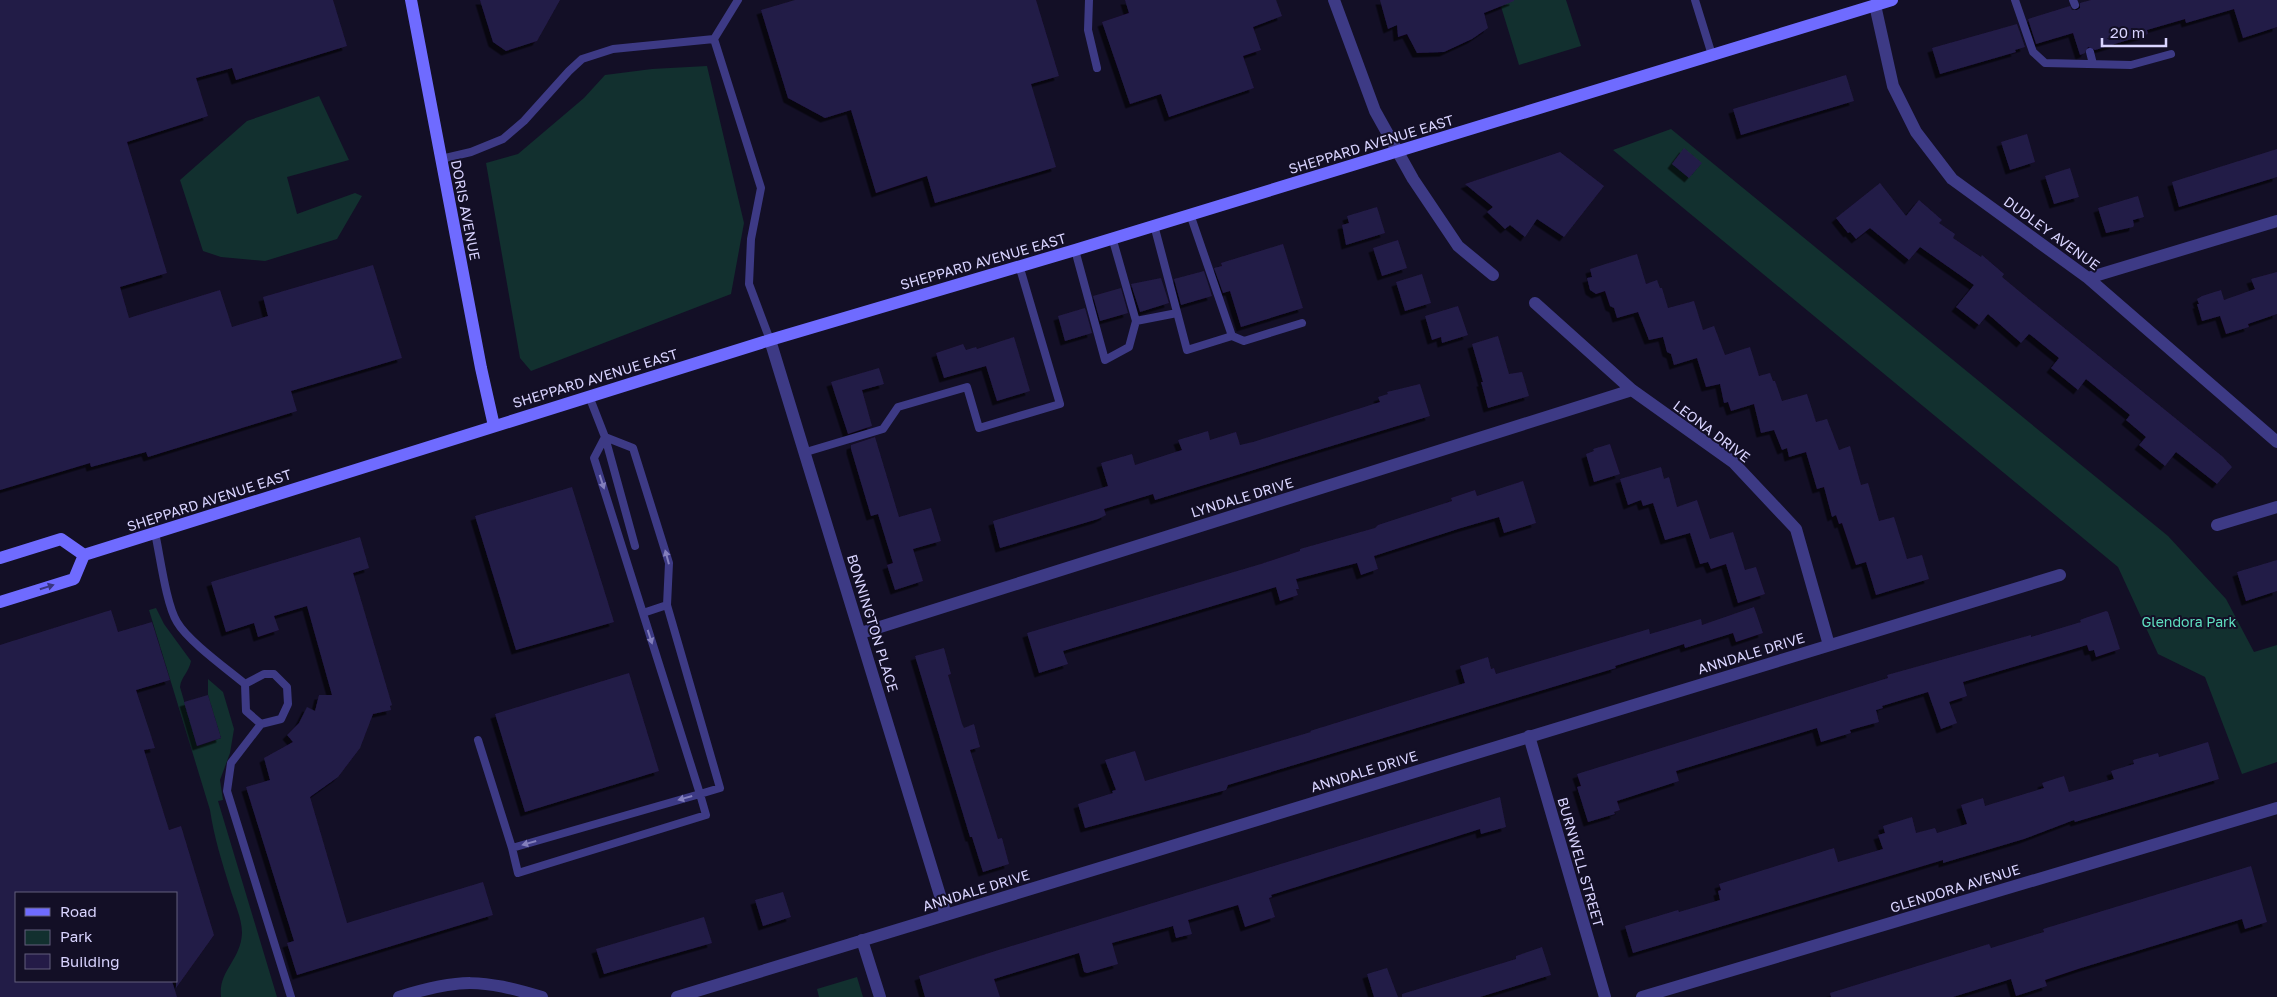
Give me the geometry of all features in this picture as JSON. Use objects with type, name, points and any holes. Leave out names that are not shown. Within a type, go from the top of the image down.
[{"type":"main road","name":"DORIS AVENUE","points":[[411,0],[494,426]]},
{"type":"main road","name":"SHEPPARD AVENUE EAST","points":[[84,555],[770,340],[1075,250],[1112,237],[1397,152],[1892,0]]},
{"type":"main road","points":[[0,558],[61,539],[84,555],[74,578],[0,602]]},
{"type":"street","points":[[1334,0],[1376,111],[1397,152],[1458,246],[1493,275]]},
{"type":"street","name":"DUDLEY AVENUE","points":[[1875,5],[1893,86],[1916,132],[1952,180],[2088,278],[2277,442]]},
{"type":"street","points":[[2088,278],[2277,221]]},
{"type":"street","name":"LEONA DRIVE","points":[[1535,304],[1632,390],[1733,462],[1796,529],[1829,646]]},
{"type":"street","name":"BONNINGTON PLACE","points":[[770,340],[806,452],[946,914]]},
{"type":"street","name":"LYNDALE DRIVE","points":[[861,633],[1632,390]]},
{"type":"street","points":[[2217,525],[2277,507]]},
{"type":"street","name":"ANNDALE DRIVE","points":[[677,997],[705,993],[946,914],[2060,575]]},
{"type":"street","name":"BURNWELL STREET","points":[[1529,736],[1605,997]]},
{"type":"street","name":"GLENDORA AVENUE","points":[[1642,997],[2276,812]]},
{"type":"street","points":[[862,940],[880,997]]},
{"type":"street","points":[[399,997],[432,987],[469,982],[506,986],[542,997]]},
{"type":"lane","points":[[738,0],[714,39],[761,188],[751,239],[749,284],[770,340]]},
{"type":"lane","points":[[1090,0],[1088,30],[1097,68]]},
{"type":"lane","points":[[1696,0],[1712,56]]},
{"type":"lane","points":[[2015,0],[2033,52],[2045,63],[2131,65],[2171,54]]},
{"type":"lane","points":[[441,159],[470,152],[503,139],[524,121],[582,59],[613,49],[714,39]]},
{"type":"lane","points":[[2090,52],[2093,64]]},
{"type":"lane","points":[[1190,214],[1232,336]]},
{"type":"lane","points":[[1154,225],[1187,350],[1232,336],[1244,341],[1302,323]]},
{"type":"lane","points":[[1075,250],[1105,360],[1129,347],[1136,321],[1112,237]]},
{"type":"lane","points":[[806,452],[883,429],[898,407],[967,387],[979,428],[1060,404],[1019,265]]},
{"type":"lane","points":[[1136,321],[1177,313]]},
{"type":"lane","points":[[589,396],[605,437],[636,546]]},
{"type":"lane","points":[[512,848],[720,788],[667,605],[669,563],[633,448],[605,437]]},
{"type":"lane","points":[[478,740],[518,873],[706,815],[594,458],[605,437]]},
{"type":"lane","points":[[155,533],[170,604],[177,622],[204,650],[245,684],[246,711],[262,724]]},
{"type":"lane","points":[[643,613],[667,605]]},
{"type":"lane","points":[[245,684],[264,674],[274,674],[287,687],[288,704],[281,719],[262,724],[231,763],[227,790],[291,997]]},
{"type":"green space","points":[[1499,0],[1566,0],[1581,46],[1519,65]]},
{"type":"green space","points":[[707,66],[744,223],[731,294],[531,371],[520,358],[486,163],[518,154],[584,98],[605,75],[652,69]]},
{"type":"green space","points":[[319,96],[349,160],[287,177],[297,214],[355,193],[362,196],[337,239],[265,261],[221,257],[203,251],[180,180],[247,121]]},
{"type":"green space","name":"Glendora Park","points":[[1671,129],[2168,536],[2226,599],[2254,652],[2277,645],[2277,762],[2242,774],[2205,677],[2158,654],[2118,567],[1613,150]]},
{"type":"green space","points":[[156,608],[164,624],[191,661],[180,687],[197,746],[221,738],[208,695],[208,679],[223,692],[234,729],[230,753],[220,780],[223,800],[218,801],[277,997],[221,997],[223,980],[241,942],[242,927],[218,849],[210,810],[149,610]]},
{"type":"green space","points":[[857,977],[863,997],[819,997],[817,989]]},
{"type":"building","points":[[0,0],[333,0],[347,46],[236,80],[232,68],[196,78],[208,116],[127,142],[167,273],[120,287],[129,318],[220,290],[232,327],[268,316],[263,297],[373,265],[402,358],[291,391],[297,411],[148,457],[146,452],[91,467],[90,463],[0,490]]},
{"type":"building","points":[[480,0],[560,0],[537,41],[506,51],[493,42]]},
{"type":"building","points":[[795,0],[1036,0],[1059,76],[1031,84],[1056,167],[935,203],[927,176],[876,193],[851,110],[825,118],[788,98],[761,10]]},
{"type":"building","points":[[1125,0],[1276,0],[1282,16],[1253,27],[1261,50],[1243,56],[1254,88],[1169,117],[1161,94],[1130,104],[1102,22],[1129,13]]},
{"type":"building","points":[[1380,0],[1514,1],[1484,13],[1488,28],[1472,39],[1444,52],[1417,53],[1407,34],[1398,37],[1397,25],[1388,29]]},
{"type":"building","points":[[2091,0],[2277,0],[2277,27],[2243,38],[2234,9],[2186,23],[2185,19],[2147,30],[2148,34],[2095,50],[2088,47],[2085,53],[2080,55],[2073,33],[2036,44],[2028,19],[2070,6],[2072,10],[2077,10],[2080,8],[2080,3]]},
{"type":"building","points":[[2017,24],[2025,47],[2015,50],[2016,52],[1940,74],[1932,48]]},
{"type":"building","points":[[1846,75],[1854,101],[1741,135],[1733,109]]},
{"type":"building","points":[[2027,134],[2035,162],[2010,170],[2001,142]]},
{"type":"building","points":[[1684,148],[1702,163],[1689,178],[1672,164]]},
{"type":"building","points":[[2277,149],[2277,177],[2179,207],[2172,182]]},
{"type":"building","points":[[1560,152],[1604,186],[1564,237],[1537,219],[1525,237],[1510,225],[1505,229],[1487,212],[1493,207],[1465,184]]},
{"type":"building","points":[[2070,168],[2079,197],[2054,204],[2045,176]]},
{"type":"building","points":[[1880,183],[1906,216],[1919,200],[1942,220],[1939,223],[1955,234],[1953,238],[1981,257],[1982,255],[2004,274],[2002,277],[2223,457],[2232,467],[2217,484],[2176,452],[2165,466],[2139,445],[2146,437],[2126,420],[2130,415],[2086,379],[2078,390],[2051,368],[2059,358],[2032,336],[2029,334],[2021,343],[1988,314],[1979,325],[1956,307],[1974,285],[1920,247],[1909,260],[1870,228],[1856,239],[1850,232],[1848,233],[1836,218]]},
{"type":"building","points":[[2138,196],[2144,217],[2133,220],[2133,227],[2106,233],[2098,208]]},
{"type":"building","points":[[1377,207],[1385,233],[1346,245],[1342,225],[1349,223],[1347,216]]},
{"type":"building","points":[[1398,240],[1407,268],[1382,276],[1373,248]]},
{"type":"building","points":[[1283,244],[1303,308],[1241,327],[1230,291],[1223,293],[1214,268],[1222,266],[1221,263]]},
{"type":"building","points":[[1637,254],[1646,284],[1657,280],[1660,288],[1662,288],[1668,308],[1694,301],[1703,330],[1714,326],[1725,355],[1750,347],[1759,376],[1770,373],[1782,401],[1807,394],[1816,422],[1827,419],[1839,450],[1850,446],[1861,485],[1868,483],[1879,521],[1894,517],[1907,559],[1922,555],[1929,579],[1876,595],[1866,562],[1856,565],[1842,523],[1839,524],[1836,515],[1832,517],[1824,487],[1817,489],[1806,452],[1789,457],[1787,448],[1782,450],[1774,430],[1761,433],[1754,404],[1731,411],[1728,402],[1724,403],[1720,384],[1706,387],[1697,358],[1674,365],[1671,354],[1667,352],[1663,337],[1649,340],[1638,312],[1617,318],[1614,308],[1610,306],[1605,291],[1596,294],[1590,290],[1587,278],[1592,277],[1590,269]]},
{"type":"building","points":[[1204,271],[1212,296],[1181,305],[1174,279]]},
{"type":"building","points":[[2277,272],[2277,314],[2248,324],[2249,327],[2226,334],[2220,316],[2202,321],[2197,299],[2221,290],[2224,300],[2255,289],[2251,279]]},
{"type":"building","points":[[1422,274],[1431,303],[1405,311],[1396,282]]},
{"type":"building","points":[[1161,278],[1169,303],[1140,312],[1131,284]]},
{"type":"building","points":[[1121,288],[1128,313],[1100,321],[1093,296]]},
{"type":"building","points":[[1458,306],[1468,335],[1442,343],[1441,337],[1432,340],[1425,316]]},
{"type":"building","points":[[1085,308],[1092,333],[1065,341],[1058,316]]},
{"type":"building","points":[[1498,336],[1509,374],[1522,372],[1529,396],[1488,408],[1472,344]]},
{"type":"building","points":[[1014,337],[1030,391],[997,401],[986,366],[944,378],[936,353],[963,344],[966,350],[976,347],[977,349]]},
{"type":"building","points":[[879,368],[884,384],[862,390],[872,426],[848,434],[831,382]]},
{"type":"building","points":[[1420,384],[1430,416],[1155,500],[1153,494],[1104,509],[1106,515],[1098,519],[1000,548],[993,521],[1108,486],[1101,463],[1132,454],[1135,465],[1182,450],[1178,440],[1208,431],[1210,440],[1236,432],[1240,445],[1253,442],[1380,402],[1378,397],[1388,394],[1387,392]]},
{"type":"building","points":[[875,437],[899,517],[931,508],[941,541],[913,549],[923,581],[895,590],[887,565],[893,563],[878,514],[871,516],[851,449],[851,445]]},
{"type":"building","points":[[1610,444],[1620,474],[1594,482],[1586,454],[1594,451],[1593,449]]},
{"type":"building","points":[[1661,467],[1664,479],[1669,477],[1677,507],[1697,500],[1710,539],[1733,532],[1745,570],[1756,567],[1765,594],[1738,603],[1726,564],[1711,569],[1708,562],[1700,564],[1690,533],[1665,540],[1653,503],[1643,506],[1641,500],[1628,505],[1620,479]]},
{"type":"building","points":[[1523,481],[1536,523],[1504,533],[1499,517],[1461,528],[1374,556],[1378,569],[1361,575],[1357,563],[1296,579],[1299,589],[1296,589],[1298,595],[1280,601],[1276,587],[1063,651],[1068,664],[1039,673],[1027,633],[1261,564],[1300,551],[1300,549],[1375,528],[1378,525],[1452,501],[1451,498],[1475,490],[1477,496]]},
{"type":"building","points":[[572,487],[614,622],[516,650],[475,516]]},
{"type":"building","points":[[360,537],[369,568],[353,573],[392,705],[390,706],[391,710],[373,714],[360,748],[338,777],[310,797],[347,923],[483,882],[493,915],[297,975],[287,943],[294,941],[246,787],[270,780],[264,758],[293,742],[287,735],[299,723],[307,707],[315,711],[319,695],[332,695],[307,606],[274,616],[279,630],[258,637],[254,623],[226,632],[211,582]]},
{"type":"building","points":[[2277,560],[2277,591],[2246,601],[2237,572]]},
{"type":"building","points":[[1754,607],[1763,633],[1736,642],[1733,633],[1685,648],[1684,644],[1615,666],[1616,668],[1228,785],[1226,790],[1085,828],[1078,804],[1113,793],[1112,791],[1116,790],[1105,760],[1135,751],[1145,781],[1311,732],[1465,683],[1460,666],[1488,657],[1491,669],[1494,668],[1496,674],[1649,629],[1650,634],[1701,619],[1702,625]]},
{"type":"building","points":[[111,610],[118,632],[152,622],[170,680],[136,690],[155,748],[144,750],[169,830],[181,826],[214,935],[176,988],[176,982],[178,982],[178,892],[15,892],[15,982],[172,982],[177,997],[0,997],[0,645]]},
{"type":"building","points":[[2106,611],[2108,612],[2120,649],[2096,657],[2094,650],[2089,651],[2087,645],[1963,682],[1967,696],[1949,702],[1957,723],[1941,729],[1928,692],[1882,706],[1883,708],[1876,710],[1879,722],[1850,730],[1851,733],[1821,742],[1817,728],[1676,771],[1679,781],[1617,801],[1620,810],[1614,812],[1615,814],[1588,822],[1577,787],[1581,786],[1577,774],[1888,678],[1887,675],[2031,635],[2031,637],[2081,622],[2080,620]]},
{"type":"building","points":[[944,648],[951,674],[948,675],[962,724],[964,728],[974,724],[980,747],[970,750],[998,839],[1002,838],[1009,864],[983,872],[972,837],[970,837],[915,656]]},
{"type":"building","points":[[629,673],[659,771],[525,812],[495,714]]},
{"type":"building","points":[[208,695],[221,738],[197,746],[184,702]]},
{"type":"building","points":[[2208,742],[2219,779],[2075,822],[2074,820],[2024,839],[1943,863],[1943,860],[1633,953],[1625,926],[1720,900],[1718,891],[1721,890],[1719,884],[1834,848],[1838,862],[1883,849],[1878,835],[1885,833],[1883,826],[1912,817],[1916,833],[1935,828],[1937,833],[1967,824],[1961,805],[1983,798],[1985,806],[2044,788],[2042,783],[2064,776],[2069,792],[2114,779],[2111,771],[2134,764],[2133,760],[2158,753],[2159,757]]},
{"type":"building","points":[[1500,797],[1506,827],[1481,834],[1480,829],[1271,895],[1272,897],[1269,898],[1275,917],[1245,927],[1238,905],[1188,920],[1192,934],[1176,938],[1173,926],[1112,943],[1118,964],[1087,973],[1084,972],[1079,953],[994,979],[1000,997],[925,997],[919,976]]},
{"type":"building","points":[[2251,866],[2267,922],[2245,929],[2242,919],[2045,980],[2047,986],[2016,996],[2011,979],[1953,997],[1831,997],[1830,993],[1989,944],[1991,948],[2044,932],[2043,929]]},
{"type":"building","points":[[783,892],[791,917],[763,926],[755,900]]},
{"type":"building","points":[[704,917],[712,943],[604,974],[596,949]]},
{"type":"building","points":[[1542,947],[1551,975],[1480,997],[1402,997],[1402,994],[1516,959],[1516,956]]},
{"type":"building","points":[[1387,968],[1398,997],[1374,997],[1367,974]]}]
